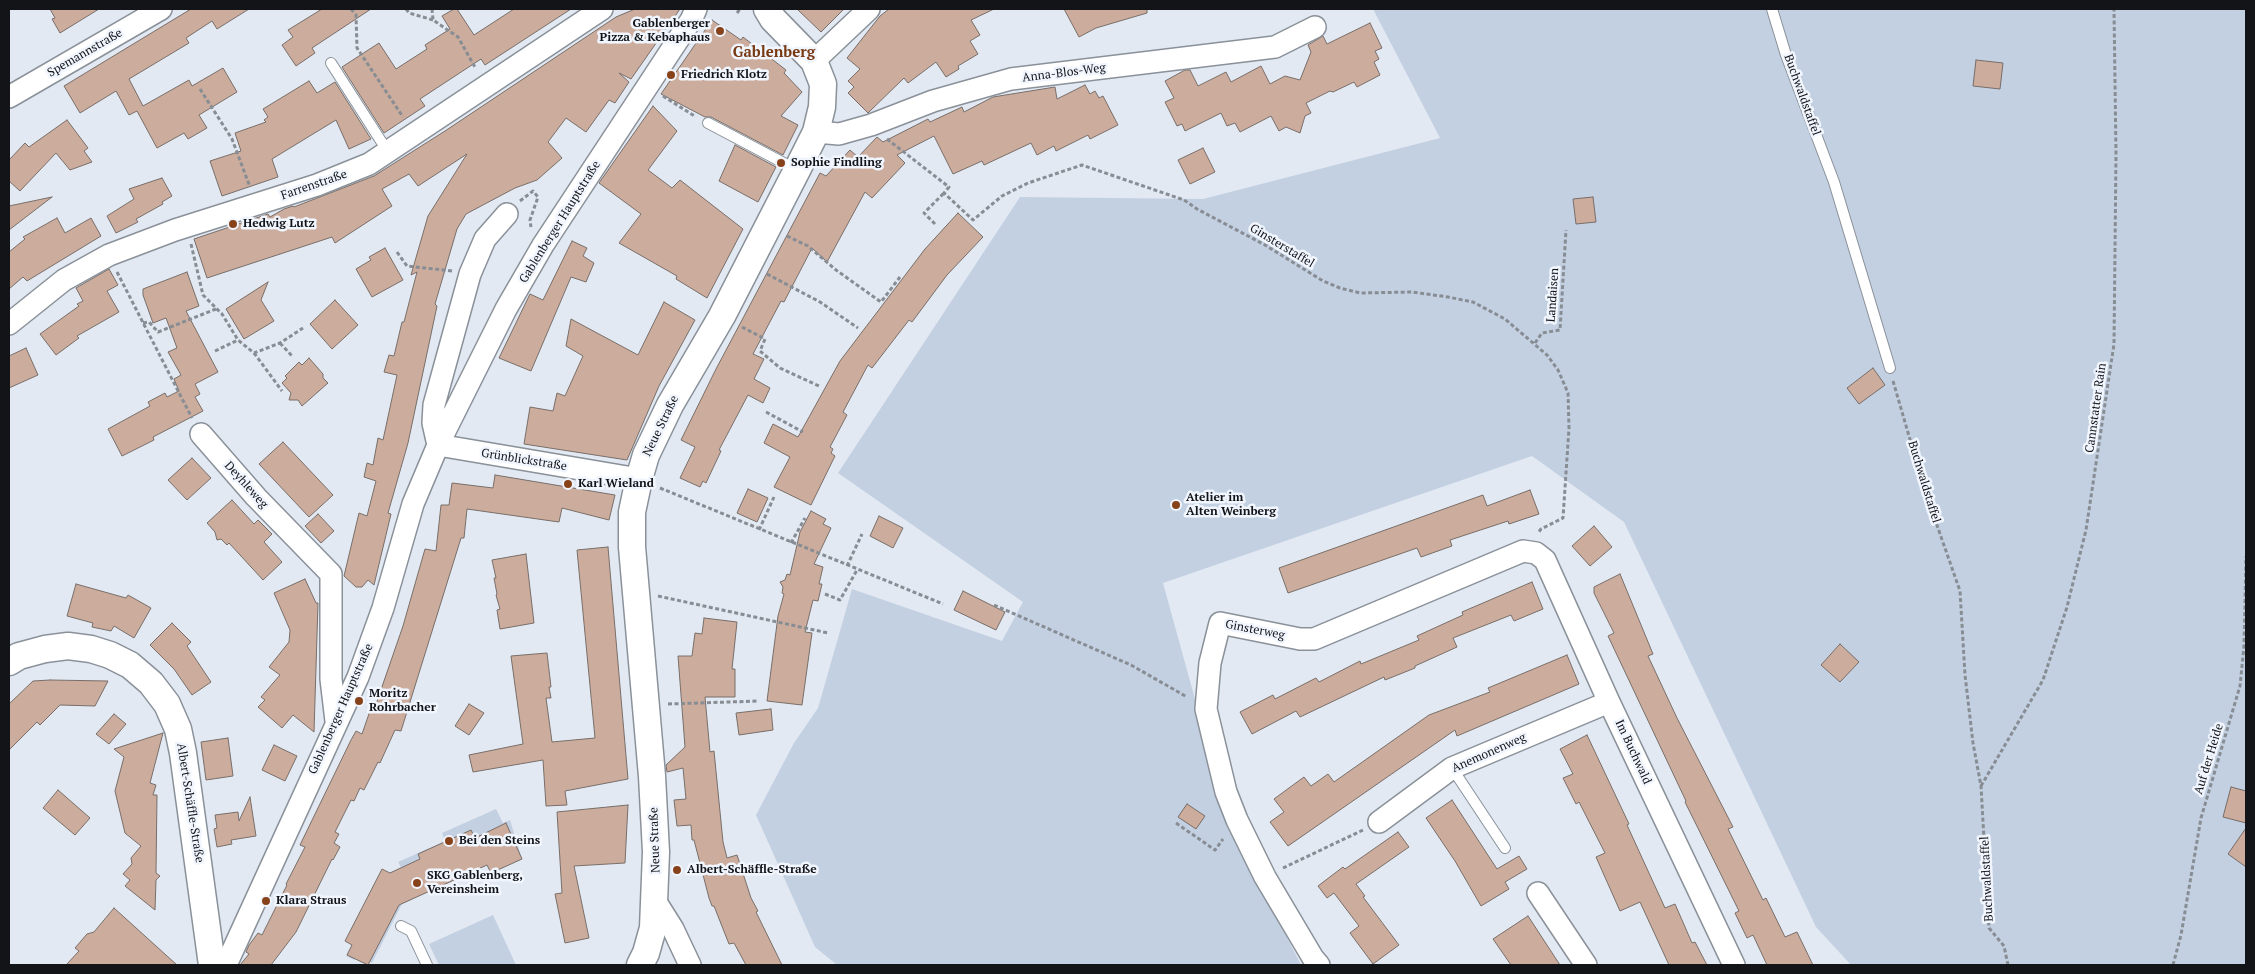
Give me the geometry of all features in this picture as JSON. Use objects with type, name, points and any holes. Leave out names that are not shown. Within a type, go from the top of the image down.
[{"type":"street","name":"Spemannstraße","points":[[9,97],[161,9]]},
{"type":"street","name":"Farrenstraße","points":[[9,324],[64,280],[109,255],[186,227],[349,174],[388,152],[602,9]]},
{"type":"street","name":"Gablenberger Hauptstraße","points":[[226,965],[361,668],[383,608],[413,504],[438,445],[506,309],[543,245],[692,20],[696,9]]},
{"type":"street","points":[[814,61],[869,9]]},
{"type":"street","name":"Neue Straße","points":[[656,902],[655,829],[635,591],[632,512],[646,455],[670,405],[722,316],[769,226],[816,132],[822,107],[822,84],[814,61],[757,12]]},
{"type":"street","name":"Anna-Blos-Weg","points":[[816,132],[839,134],[871,125],[932,101],[1011,79],[1275,47],[1316,26]]},
{"type":"street","points":[[438,445],[433,423],[434,404],[470,274],[485,239],[507,214]]},
{"type":"street","name":"Deyhleweg","points":[[200,434],[256,497],[331,574],[331,679],[336,721]]},
{"type":"street","name":"Grünblickstraße","points":[[438,445],[639,479]]},
{"type":"street","name":"Im Buchwald","points":[[1523,551],[1536,553],[1546,560],[1609,702],[1733,965]]},
{"type":"street","name":"Ginsterweg","points":[[1320,965],[1265,877],[1237,820],[1226,792],[1206,709],[1210,663],[1220,623],[1300,639],[1314,639],[1523,551]]},
{"type":"street","name":"Albert-Schäffle-Straße","points":[[9,662],[19,656],[45,649],[68,646],[90,649],[110,655],[130,665],[151,683],[167,704],[178,729],[183,753],[212,965]]},
{"type":"street","name":"Anemonenweg","points":[[1379,822],[1452,768],[1609,702]]},
{"type":"street","points":[[1538,893],[1586,965]]},
{"type":"street","points":[[640,965],[646,953],[653,928],[656,902]]},
{"type":"street","points":[[656,902],[673,929],[690,965]]},
{"type":"lane","name":"Buchwaldstaffel","points":[[1772,9],[1786,55],[1834,182],[1890,368]]},
{"type":"lane","points":[[331,63],[388,152]]},
{"type":"lane","points":[[708,124],[797,170]]},
{"type":"lane","points":[[1452,768],[1506,848]]},
{"type":"lane","points":[[401,926],[411,931],[427,965]]},
{"type":"path","points":[[351,9],[356,15],[357,48],[415,134]]},
{"type":"path","points":[[406,9],[409,13],[433,20],[458,37],[486,86]]},
{"type":"path","points":[[432,9],[433,20]]},
{"type":"path","points":[[740,9],[757,12]]},
{"type":"path","name":"Cannstatter Rain","points":[[1981,786],[2043,680],[2067,607],[2086,530],[2114,344],[2116,155],[2114,9]]},
{"type":"path","points":[[648,86],[708,124]]},
{"type":"path","points":[[200,90],[232,139],[256,204]]},
{"type":"path","name":"Ginsterstaffel","points":[[886,138],[949,187],[944,192],[973,220],[1002,196],[1028,183],[1082,165],[1184,200],[1197,209],[1265,245],[1322,281],[1340,288],[1360,293],[1412,292],[1473,302],[1504,319],[1535,343],[1558,370],[1568,393],[1569,428],[1563,518]]},
{"type":"path","points":[[935,224],[924,214],[944,192]]},
{"type":"path","points":[[769,226],[808,246],[836,270],[881,302],[900,277]]},
{"type":"path","points":[[186,227],[202,295],[216,309],[238,340],[254,352],[282,391]]},
{"type":"path","name":"Landaisen","points":[[1535,343],[1542,333],[1560,330],[1566,230]]},
{"type":"path","points":[[397,252],[407,266],[470,274]]},
{"type":"path","points":[[109,255],[200,434]]},
{"type":"path","points":[[749,264],[820,302],[858,328]]},
{"type":"path","points":[[143,323],[149,322],[158,332],[216,309]]},
{"type":"path","points":[[722,316],[765,339],[760,351],[780,368],[819,386]]},
{"type":"path","points":[[254,352],[280,343],[303,328]]},
{"type":"path","points":[[214,351],[238,340]]},
{"type":"path","points":[[280,343],[293,357]]},
{"type":"path","name":"Buchwaldstaffel","points":[[1890,368],[1925,491],[1960,591],[1965,675],[1973,743],[1981,786],[1989,928],[2004,946],[2008,965]]},
{"type":"path","points":[[766,412],[803,432]]},
{"type":"path","points":[[639,479],[759,530],[943,604]]},
{"type":"path","points":[[759,530],[774,497]]},
{"type":"path","points":[[791,543],[805,518]]},
{"type":"path","points":[[848,566],[862,534]]},
{"type":"path","name":"Auf der Heide","points":[[2173,965],[2181,935],[2201,818],[2240,686],[2244,646],[2246,556]]},
{"type":"path","points":[[825,594],[840,600],[857,570]]},
{"type":"path","points":[[635,591],[828,632]]},
{"type":"path","points":[[994,605],[1131,665],[1206,709]]},
{"type":"path","points":[[645,705],[759,701]]},
{"type":"path","points":[[1176,823],[1215,850],[1237,820]]},
{"type":"path","points":[[1288,866],[1379,822]]},
{"type":"shaded area","points":[[1373,9],[2246,9],[2246,965],[1851,965],[1816,927],[1624,522],[1532,456],[1163,583],[1230,826],[1301,965],[837,965],[815,947],[756,815],[794,743],[818,708],[852,589],[1002,641],[1023,602],[838,473],[1020,197],[1203,199],[1440,138]]},
{"type":"shaded area","name":"SKG Gablenberg, Vereinsheim","points":[[496,809],[503,823],[510,820],[522,859],[491,873],[487,865],[402,904],[372,963],[357,956],[354,960],[346,956],[382,886],[394,880],[390,873],[401,867],[398,862],[445,841],[442,833]]},
{"type":"shaded area","points":[[493,915],[516,965],[439,965],[429,944]]},
{"type":"building","points":[[50,9],[99,9],[60,33],[52,19],[55,18]]},
{"type":"building","points":[[191,9],[249,9],[217,29],[212,21],[186,38],[189,43],[129,79],[143,106],[189,80],[192,86],[223,68],[237,92],[199,115],[207,128],[188,139],[184,133],[157,148],[137,111],[129,115],[116,91],[80,113],[64,86]]},
{"type":"building","points":[[322,9],[371,9],[312,48],[315,53],[296,66],[282,45],[293,37],[288,30]]},
{"type":"building","points":[[457,9],[474,35],[514,9],[571,9],[485,65],[481,59],[420,99],[425,106],[384,133],[342,67],[379,43],[396,69],[427,49],[425,45],[450,29],[442,16]]},
{"type":"building","points":[[635,9],[680,9],[631,79],[619,73],[629,82],[615,103],[609,100],[586,132],[566,118],[548,142],[562,158],[537,180],[515,188],[466,214],[457,229],[435,304],[437,306],[408,443],[388,513],[391,514],[374,585],[368,580],[362,587],[356,587],[344,576],[359,513],[367,516],[376,481],[364,477],[367,463],[373,465],[378,438],[383,440],[397,375],[384,372],[389,355],[394,356],[402,322],[404,322],[417,272],[411,275],[428,216],[467,154],[418,186],[409,174],[382,189],[392,206],[335,243],[332,237],[207,278],[194,239],[268,214],[270,217],[284,209],[294,207],[374,176],[616,17]]},
{"type":"building","points":[[797,9],[844,9],[821,32]]},
{"type":"building","points":[[889,9],[994,9],[971,20],[980,35],[970,41],[978,54],[958,66],[959,69],[946,77],[936,62],[908,83],[904,78],[868,113],[848,93],[854,87],[848,81],[860,69],[847,58],[880,16]]},
{"type":"building","points":[[1064,9],[1147,9],[1147,13],[1096,28],[1079,37]]},
{"type":"building","points":[[712,20],[741,40],[743,37],[786,70],[784,73],[802,92],[781,116],[798,125],[783,155],[711,117],[705,117],[661,94]]},
{"type":"building","points":[[1370,23],[1382,48],[1375,51],[1379,59],[1374,62],[1380,75],[1357,87],[1354,82],[1306,103],[1311,113],[1305,116],[1300,133],[1286,127],[1279,131],[1271,116],[1240,132],[1235,123],[1227,126],[1221,113],[1185,131],[1182,124],[1177,126],[1165,102],[1174,98],[1165,81],[1185,70],[1190,70],[1198,86],[1226,72],[1231,82],[1261,66],[1270,84],[1285,76],[1300,80],[1311,52],[1308,45],[1323,36],[1327,44]]},
{"type":"building","points":[[1976,60],[2003,63],[2000,89],[1973,86]]},
{"type":"building","points":[[309,81],[317,93],[335,82],[371,139],[349,149],[336,120],[272,159],[278,177],[222,196],[210,161],[241,151],[235,133],[266,122],[264,120],[268,117],[263,109]]},
{"type":"building","points":[[1085,85],[1090,94],[1095,91],[1099,98],[1103,96],[1118,125],[1090,139],[1088,135],[1056,151],[1054,146],[1037,155],[1031,143],[984,165],[982,161],[953,174],[934,136],[897,155],[905,163],[872,198],[865,192],[827,262],[812,248],[784,302],[781,301],[753,354],[764,359],[754,379],[770,388],[763,403],[748,395],[719,450],[721,451],[706,483],[703,481],[700,487],[680,478],[695,447],[681,440],[716,369],[820,173],[826,176],[850,150],[858,157],[877,137],[883,142],[928,119],[930,122],[962,107],[964,112],[993,97],[1055,87],[1057,99]]},
{"type":"building","points":[[653,106],[677,131],[648,170],[672,188],[680,180],[743,229],[707,298],[676,279],[677,276],[619,243],[641,214],[599,183]]},
{"type":"building","points":[[67,120],[88,148],[84,151],[92,162],[70,170],[56,153],[20,191],[9,181],[9,160],[25,143],[29,147]]},
{"type":"building","points":[[735,145],[776,167],[758,202],[719,181]]},
{"type":"building","points":[[1203,148],[1215,172],[1190,184],[1178,160]]},
{"type":"building","points":[[162,178],[172,196],[162,202],[163,204],[136,219],[138,222],[116,233],[107,216],[134,199],[129,189]]},
{"type":"building","points":[[52,197],[9,230],[9,206]]},
{"type":"building","points":[[1593,197],[1596,222],[1576,224],[1573,199]]},
{"type":"building","points":[[958,213],[983,237],[947,275],[912,322],[909,320],[872,368],[868,365],[843,412],[847,415],[830,447],[833,449],[831,453],[835,456],[811,505],[774,487],[790,457],[764,443],[773,424],[798,437],[840,361],[925,249]]},
{"type":"building","points":[[57,218],[65,233],[91,218],[101,236],[27,281],[23,277],[9,289],[9,252],[25,239],[23,237]]},
{"type":"building","points":[[572,241],[587,248],[583,256],[594,263],[586,282],[571,277],[531,371],[499,358],[530,294],[543,300]]},
{"type":"building","points":[[385,248],[403,280],[372,297],[356,269],[371,260],[369,257]]},
{"type":"building","points":[[109,269],[118,285],[107,291],[119,312],[77,336],[79,338],[56,355],[40,334],[79,306],[77,304],[83,301],[76,288]]},
{"type":"building","points":[[187,272],[199,306],[186,311],[218,372],[195,384],[200,394],[195,397],[203,411],[153,437],[154,440],[122,456],[108,429],[150,406],[148,402],[165,393],[167,397],[179,391],[174,379],[181,375],[168,352],[177,348],[166,318],[153,323],[143,295],[143,289]]},
{"type":"building","points":[[268,282],[261,300],[274,321],[244,339],[226,309]]},
{"type":"building","points":[[335,300],[358,325],[332,349],[310,324]]},
{"type":"building","points":[[664,302],[695,320],[659,386],[627,460],[524,444],[530,407],[553,411],[557,393],[565,396],[583,356],[566,346],[571,319],[638,355]]},
{"type":"building","points":[[26,348],[38,375],[9,388],[9,356]]},
{"type":"building","points":[[309,358],[328,383],[302,406],[298,400],[289,400],[291,393],[282,383],[287,378],[285,376],[299,362],[302,365]]},
{"type":"building","points":[[1873,368],[1885,385],[1859,404],[1847,388]]},
{"type":"building","points":[[283,442],[333,495],[309,517],[259,464]]},
{"type":"building","points":[[192,458],[211,478],[187,500],[168,480]]},
{"type":"building","points":[[495,475],[615,495],[609,520],[562,508],[559,522],[467,509],[464,538],[461,538],[401,731],[395,730],[380,763],[378,762],[364,790],[360,788],[354,801],[351,800],[335,832],[339,834],[334,843],[340,847],[332,859],[296,932],[271,965],[240,965],[249,954],[246,952],[249,945],[258,933],[262,935],[287,885],[305,847],[300,845],[351,740],[356,731],[362,734],[371,708],[375,707],[403,626],[425,549],[436,551],[441,505],[449,505],[452,483],[493,488]]},
{"type":"building","points":[[748,489],[768,498],[757,522],[737,513]]},
{"type":"building","points":[[1530,490],[1539,514],[1509,524],[1508,521],[1450,540],[1452,546],[1421,557],[1417,548],[1288,593],[1279,568],[1483,495],[1487,506]]},
{"type":"building","points":[[232,500],[254,524],[258,520],[272,534],[264,542],[282,562],[263,580],[229,543],[227,545],[221,539],[217,540],[215,532],[207,523]]},
{"type":"building","points":[[811,511],[826,519],[823,524],[831,528],[814,564],[823,567],[819,584],[822,584],[818,601],[813,600],[805,632],[812,633],[802,705],[767,701],[778,616],[784,594],[782,593],[783,587],[780,582],[785,580],[787,574],[790,575],[800,532]]},
{"type":"building","points":[[318,514],[334,531],[321,543],[305,526]]},
{"type":"building","points":[[879,516],[903,528],[893,548],[870,536]]},
{"type":"building","points":[[1594,526],[1612,547],[1590,566],[1572,546]]},
{"type":"building","points":[[608,547],[628,779],[565,791],[567,805],[546,806],[543,760],[473,772],[469,755],[523,744],[511,656],[547,653],[551,698],[546,698],[552,742],[595,738],[577,550]]},
{"type":"building","points":[[526,554],[534,623],[500,629],[497,610],[500,609],[496,595],[494,578],[496,578],[492,560]]},
{"type":"building","points":[[1620,574],[1653,654],[1648,656],[1677,718],[1733,827],[1728,829],[1763,900],[1766,898],[1785,937],[1797,932],[1813,965],[1767,965],[1753,935],[1747,938],[1735,913],[1739,911],[1685,802],[1608,636],[1614,633],[1594,593],[1594,587]]},
{"type":"building","points":[[305,579],[316,603],[318,603],[314,732],[293,715],[282,728],[258,707],[265,700],[261,697],[280,675],[269,667],[289,642],[290,630],[274,593]]},
{"type":"building","points":[[1532,582],[1543,609],[1514,621],[1511,615],[1453,638],[1457,647],[1415,666],[1415,668],[1385,680],[1384,677],[1300,717],[1296,711],[1252,734],[1240,712],[1273,695],[1275,699],[1316,678],[1319,682],[1360,661],[1361,664],[1419,640],[1417,636],[1463,615],[1462,612]]},
{"type":"building","points":[[76,584],[126,598],[128,595],[151,608],[134,638],[114,626],[111,631],[92,627],[93,623],[67,616]]},
{"type":"building","points":[[963,591],[1005,612],[996,630],[954,610]]},
{"type":"building","points":[[704,618],[737,622],[732,669],[735,669],[735,697],[705,697],[710,752],[714,751],[723,842],[727,858],[737,855],[751,898],[758,911],[756,912],[782,965],[746,965],[734,943],[729,944],[709,898],[694,840],[692,840],[691,825],[677,826],[674,800],[686,799],[683,768],[667,772],[666,765],[685,747],[678,656],[692,656],[695,633],[702,634]]},
{"type":"building","points":[[172,623],[191,642],[187,646],[211,682],[192,695],[174,669],[150,645]]},
{"type":"building","points":[[1840,644],[1859,662],[1840,682],[1821,665]]},
{"type":"building","points":[[1567,655],[1579,684],[1457,736],[1455,730],[1288,846],[1270,822],[1284,812],[1274,799],[1304,777],[1311,786],[1328,774],[1334,782],[1429,715],[1490,692],[1488,688]]},
{"type":"building","points":[[33,681],[108,681],[95,706],[60,705],[40,725],[37,722],[9,750],[9,704]]},
{"type":"building","points":[[469,704],[484,713],[469,735],[455,726]]},
{"type":"building","points":[[771,709],[773,730],[739,735],[736,713]]},
{"type":"building","points":[[114,714],[126,724],[109,744],[96,734]]},
{"type":"building","points":[[163,733],[150,783],[156,785],[153,795],[157,795],[156,873],[160,876],[156,880],[155,910],[125,886],[130,880],[123,874],[132,864],[131,858],[141,846],[125,833],[115,791],[124,757],[114,749]]},
{"type":"building","points":[[1587,735],[1629,824],[1627,825],[1665,908],[1675,904],[1692,943],[1695,942],[1707,965],[1669,965],[1640,902],[1620,911],[1596,857],[1605,853],[1579,802],[1576,804],[1563,778],[1573,774],[1560,749]]},
{"type":"building","points":[[228,738],[233,776],[206,780],[201,742]]},
{"type":"building","points":[[274,745],[297,756],[285,781],[262,770]]},
{"type":"building","points":[[2231,787],[2246,791],[2246,823],[2223,817]]},
{"type":"building","points":[[58,790],[90,818],[75,835],[43,808]]},
{"type":"building","points":[[250,797],[256,836],[231,840],[232,844],[217,847],[214,829],[217,828],[215,815],[238,812],[239,821]]},
{"type":"building","points":[[1452,800],[1497,869],[1519,856],[1527,869],[1505,882],[1509,889],[1481,906],[1455,861],[1426,818]]},
{"type":"building","points":[[1187,804],[1205,816],[1196,829],[1178,817]]},
{"type":"building","points":[[628,805],[625,863],[574,866],[589,938],[565,943],[555,894],[562,893],[557,812]]},
{"type":"building","name":"SKG Gablenberg, Vereinsheim","points":[[506,823],[522,859],[491,873],[487,865],[399,905],[368,965],[347,955],[352,945],[345,941],[382,869],[390,873],[420,859],[418,854],[471,830],[475,838]]},
{"type":"building","points":[[2246,828],[2246,867],[2228,854]]},
{"type":"building","points":[[1398,832],[1409,847],[1356,884],[1365,896],[1363,897],[1399,945],[1373,964],[1350,933],[1359,926],[1334,893],[1327,898],[1318,886],[1343,867],[1345,869]]},
{"type":"building","points":[[114,908],[177,965],[66,965],[79,951],[75,948],[87,934],[94,932]]},
{"type":"building","points":[[1528,916],[1560,965],[1511,965],[1493,939]]},
{"type":"place","name":"Gablenberger Pizza & Kebaphaus","points":[[720,31]]},
{"type":"place","name":"Friedrich Klotz","points":[[671,75]]},
{"type":"place","name":"Sophie Findling","points":[[781,163]]},
{"type":"place","name":"Hedwig Lutz","points":[[233,224]]},
{"type":"place","name":"Karl Wieland","points":[[568,484]]},
{"type":"place","name":"Atelier im Alten Weinberg","points":[[1176,505]]},
{"type":"place","name":"Moritz Rohrbacher","points":[[359,701]]},
{"type":"place","name":"Bei den Steins","points":[[449,841]]},
{"type":"place","name":"Albert-Schäffle-Straße","points":[[677,870]]},
{"type":"place","name":"SKG Gablenberg, Vereinsheim","points":[[417,883]]},
{"type":"place","name":"Klara Straus","points":[[266,901]]},
{"type":"district","name":"Gablenberg","points":[[774,53]]}]
